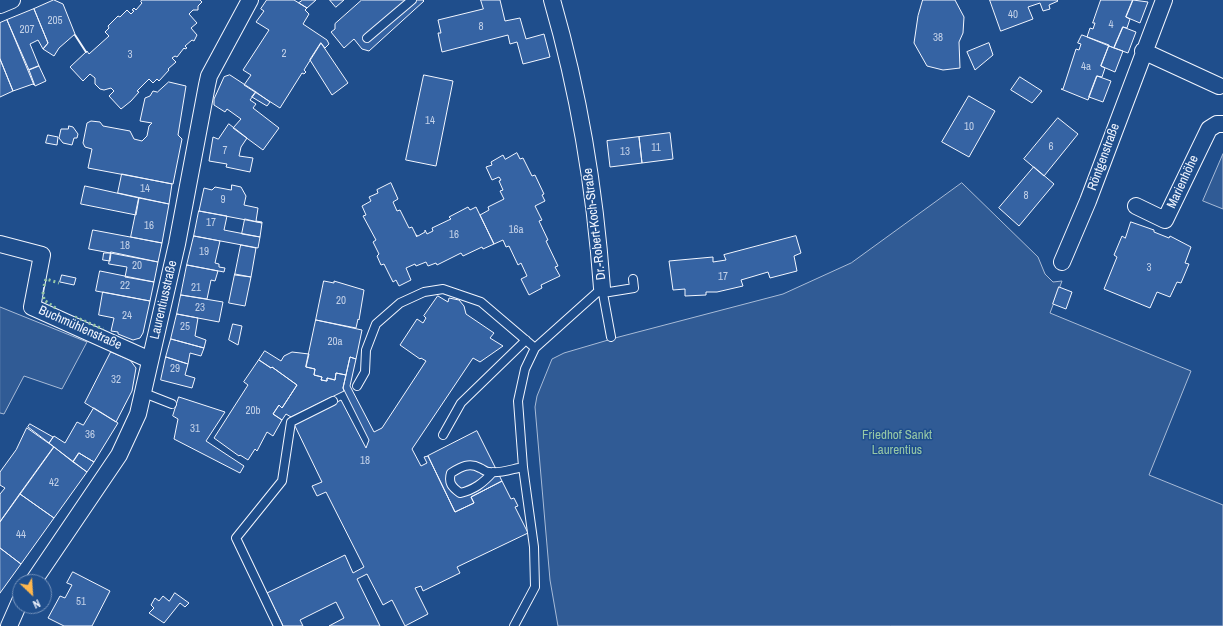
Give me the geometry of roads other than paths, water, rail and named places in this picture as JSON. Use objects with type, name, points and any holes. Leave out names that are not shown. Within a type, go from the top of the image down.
[{"type":"street","points":[[0,5],[12,0]]},
{"type":"street","name":"Laurentiusstraße","points":[[38,574],[119,455],[138,414],[177,244],[207,85],[210,76],[250,0]]},
{"type":"street","name":"Dr.-Robert-Koch-Straße","points":[[552,0],[563,38],[584,139],[598,233],[602,290]]},
{"type":"street","name":"Röntgenstraße","points":[[1062,262],[1088,201],[1143,51],[1164,0]]},
{"type":"street","points":[[1143,51],[1220,86]]},
{"type":"street","name":"Marienhöhe","points":[[1136,206],[1165,220],[1208,129],[1217,124],[1223,124]]},
{"type":"street","name":"Buchmühlenstraße","points":[[0,244],[42,255],[32,307],[150,360]]},
{"type":"street","points":[[9,626],[14,614]]},
{"type":"lane","points":[[367,38],[412,0]]},
{"type":"lane","points":[[611,337],[602,290],[634,288],[633,279]]},
{"type":"lane","points":[[357,386],[365,372],[366,350],[376,324],[400,303],[424,292],[443,289],[482,302],[535,348]]},
{"type":"lane","name":"Dr.-Robert-Koch-Straße","points":[[514,626],[535,587],[534,547],[523,467],[518,401],[525,369],[535,348],[602,290]]},
{"type":"lane","points":[[443,435],[461,403],[526,340]]},
{"type":"lane","points":[[144,393],[172,404]]},
{"type":"lane","points":[[278,626],[236,538],[282,481],[290,422],[333,401]]},
{"type":"lane","points":[[493,472],[480,485],[469,491],[460,493],[452,487],[449,480],[451,473],[468,464],[487,472],[523,467]]},
{"type":"park label","name":"Friedhof Sankt Laurentius","points":[[897,444]]}]
